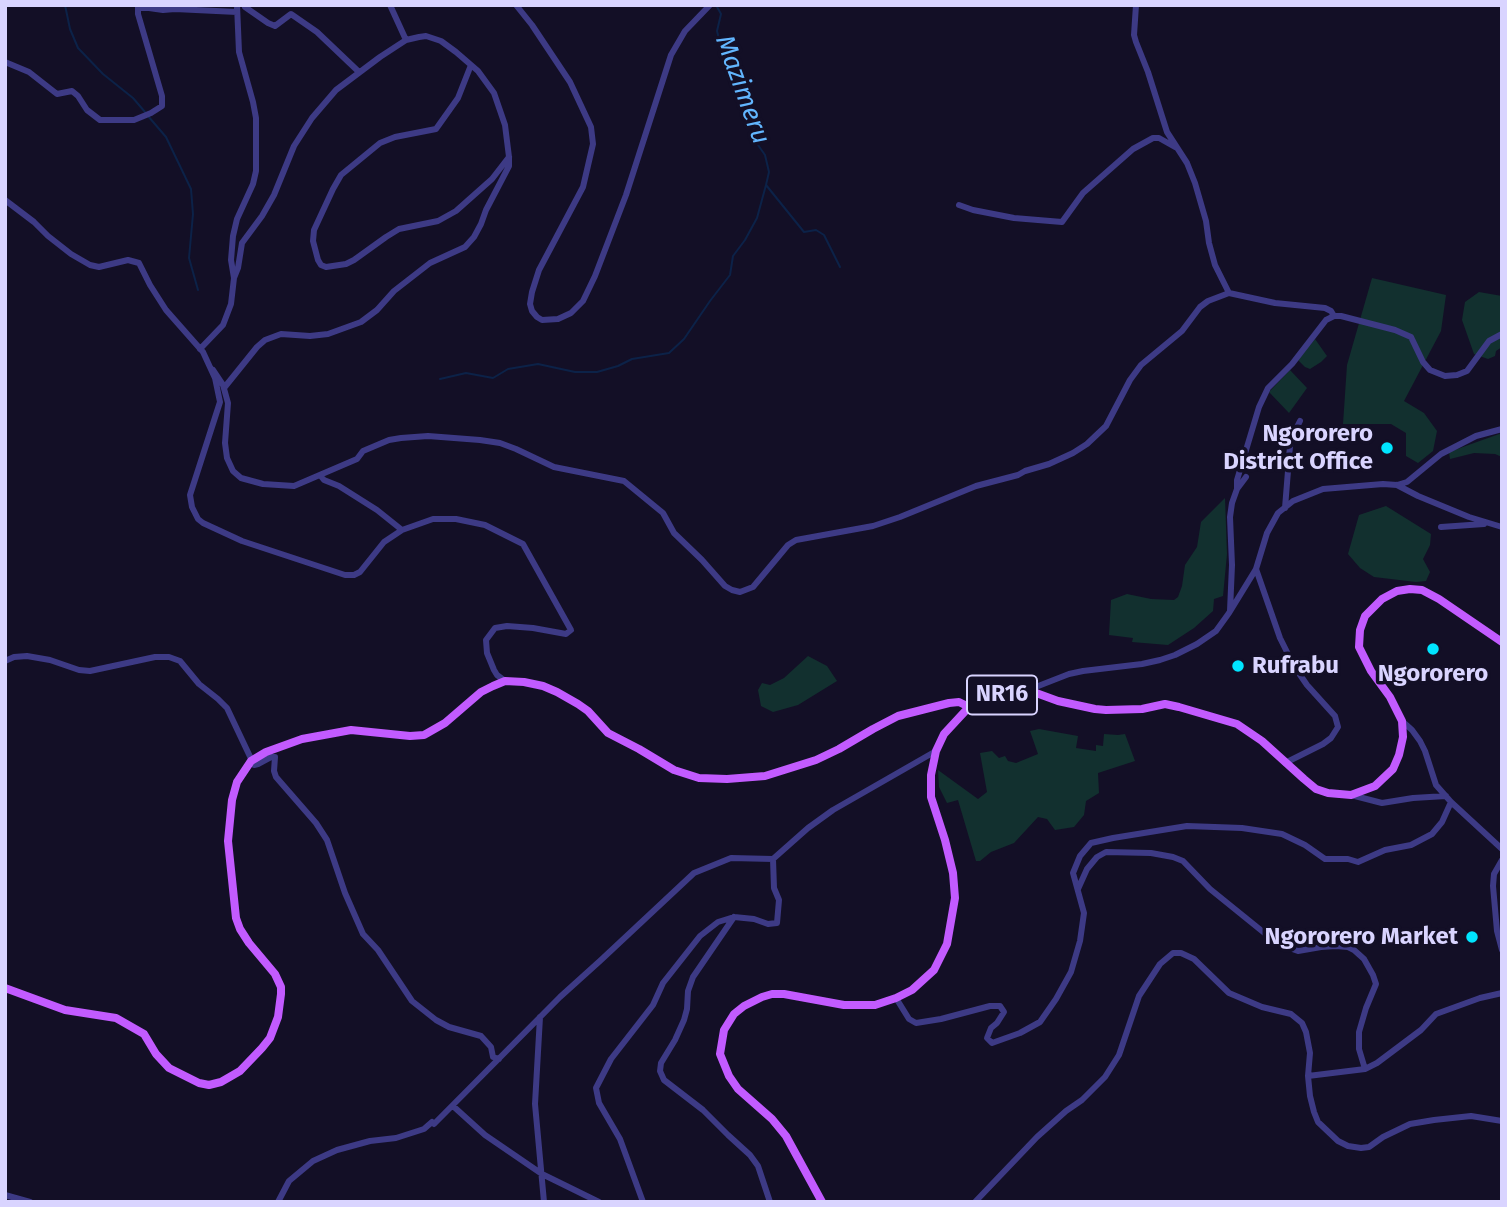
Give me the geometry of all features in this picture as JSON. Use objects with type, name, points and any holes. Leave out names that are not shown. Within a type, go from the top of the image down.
[{"type":"main road","points":[[1351,795],[1375,786],[1394,769],[1403,737],[1402,721],[1359,647],[1360,630],[1365,616],[1382,599],[1397,591],[1422,590],[1502,642]]},
{"type":"main road","points":[[5,988],[61,1009],[116,1018],[144,1034],[156,1054],[169,1068],[205,1085],[221,1083],[244,1067],[270,1038],[278,1017],[281,988],[275,974],[247,940],[236,918],[229,848],[230,817],[236,787],[251,761],[276,747],[302,739],[362,730],[410,736],[424,735],[445,723],[481,692],[505,681],[537,684],[557,692],[588,711],[608,733],[674,770],[699,778],[746,778],[765,776],[828,755],[898,716],[949,703],[959,702],[968,706]]},
{"type":"main road","name":"NR16","points":[[822,1202],[786,1136],[772,1119],[738,1089],[729,1076],[720,1054],[724,1030],[734,1014],[744,1006],[772,994],[844,1005],[876,1004],[912,990],[934,970],[947,944],[955,898],[953,873],[931,797],[931,775],[936,751],[944,734],[968,706],[995,696],[1028,690],[1058,701],[1095,709],[1142,709],[1165,704],[1204,713],[1247,729],[1316,789],[1351,795]]},
{"type":"street","points":[[390,5],[406,40]]},
{"type":"street","points":[[516,5],[570,82],[591,127],[593,144],[583,187],[539,270],[532,292],[532,311],[542,320],[558,319],[571,313],[583,301],[626,195],[671,55],[685,31],[710,5]]},
{"type":"street","points":[[1136,5],[1136,43],[1167,132],[1187,163],[1195,183],[1215,265],[1229,293]]},
{"type":"street","points":[[5,62],[29,72],[57,94],[72,91],[87,110],[100,120],[134,120],[162,106],[162,96],[138,7],[237,12],[246,6],[274,25],[278,25],[291,14],[322,36],[359,72]]},
{"type":"street","points":[[200,349],[226,320],[232,300],[234,278],[231,260],[233,236],[237,219],[253,184],[256,164],[256,118],[237,43],[237,12]]},
{"type":"street","points":[[224,388],[265,340],[281,334],[322,335],[361,323],[394,291],[430,263],[465,247],[474,237],[509,166],[505,125],[494,93],[478,71],[447,45],[433,38],[419,37],[406,40],[359,72],[328,99],[300,136],[274,195],[242,243],[234,278]]},
{"type":"street","points":[[471,65],[458,98],[436,129],[395,136],[380,143],[341,175],[314,230],[313,241],[318,260],[326,267],[346,264],[399,229],[438,221],[456,211],[492,179],[509,156]]},
{"type":"street","points":[[959,205],[1014,218],[1062,222],[1083,193],[1133,149],[1153,138],[1159,138],[1176,148]]},
{"type":"street","points":[[5,200],[71,254],[86,263],[99,267],[128,260],[139,263],[166,310],[200,349],[224,388],[228,410],[226,452],[234,474],[241,478],[293,486],[357,459],[363,451],[401,438],[440,437],[500,443],[554,467],[624,481],[663,513],[674,533],[725,586],[740,592],[753,587],[788,545],[796,540],[873,526],[976,486],[1018,475],[1073,453],[1087,444],[1105,426],[1141,365],[1182,331],[1200,307],[1208,301],[1229,293],[1275,303],[1325,308],[1334,316]]},
{"type":"street","points":[[1237,489],[1237,480],[1259,407],[1268,388],[1293,365],[1326,320],[1341,316],[1410,337],[1430,370],[1445,376],[1467,371],[1489,341],[1502,334]]},
{"type":"street","points":[[213,370],[219,407],[190,495],[192,507],[200,521],[242,541],[345,575],[360,572],[384,542],[402,530],[433,519],[464,520],[485,525],[519,541],[526,547],[571,630],[566,634],[533,628],[495,628],[486,640],[487,653],[497,676],[505,681]]},
{"type":"street","points":[[1285,508],[1290,446],[1300,421]]},
{"type":"street","points":[[1028,690],[1069,674],[1142,664],[1175,655],[1216,631],[1256,569],[1267,533],[1278,513],[1293,501],[1323,489],[1397,485],[1407,482],[1441,454],[1476,436],[1502,429]]},
{"type":"street","points":[[320,475],[324,480],[339,486],[377,510],[402,530]]},
{"type":"street","points":[[1229,613],[1232,565],[1230,517],[1237,489],[1246,477]]},
{"type":"street","points":[[1397,485],[1431,502],[1502,527]]},
{"type":"street","points":[[1441,527],[1489,524]]},
{"type":"street","points":[[1256,569],[1280,638],[1294,666],[1335,716],[1338,727],[1323,744],[1285,763]]},
{"type":"street","points":[[5,661],[27,656],[90,671],[155,657],[169,657],[184,665],[199,684],[227,708],[254,765],[275,757],[276,777],[316,823],[327,840],[345,893],[363,934],[383,956],[412,1001],[449,1027],[481,1036],[491,1047],[493,1056],[499,1059]]},
{"type":"street","points":[[1402,721],[1420,741],[1436,785],[1502,849]]},
{"type":"street","points":[[278,1202],[289,1181],[313,1161],[337,1150],[370,1141],[396,1138],[424,1129],[432,1122],[433,1124],[540,1017],[689,877],[731,858],[773,859],[833,810],[936,751]]},
{"type":"street","points":[[1351,795],[1382,803],[1446,796]]},
{"type":"street","points":[[896,998],[909,1019],[916,1023],[1000,1006],[1004,1012],[991,1028],[987,1038],[992,1043],[1040,1022],[1071,972],[1080,941],[1084,913],[1073,873],[1080,856],[1091,843],[1187,826],[1242,828],[1282,834],[1325,859],[1358,862],[1385,850],[1411,845],[1432,834],[1442,822],[1451,802]]},
{"type":"street","points":[[1078,889],[1087,869],[1097,857],[1106,852],[1151,853],[1173,857],[1183,861],[1210,889],[1278,944],[1298,951],[1343,946],[1351,949],[1364,959],[1376,984],[1359,1032],[1359,1049],[1365,1069]]},
{"type":"street","points":[[643,1202],[620,1139],[601,1107],[596,1087],[611,1059],[653,1005],[663,983],[695,942],[718,922],[734,917],[768,924],[777,923],[779,900],[774,888],[773,859]]},
{"type":"street","points":[[1502,860],[1494,874],[1493,886],[1497,931],[1502,950]]},
{"type":"street","points":[[734,917],[693,977],[684,1020],[661,1063],[660,1071],[664,1080],[704,1110],[750,1155],[758,1166],[770,1202]]},
{"type":"street","points":[[975,1202],[1037,1137],[1105,1077],[1119,1055],[1139,996],[1160,964],[1173,953],[1181,953],[1194,959],[1229,993],[1262,1007],[1292,1014],[1302,1023],[1310,1053],[1308,1076],[1314,1112],[1318,1122],[1332,1136],[1348,1146],[1369,1147],[1410,1124],[1434,1119],[1471,1116],[1502,1121]]},
{"type":"street","points":[[1308,1076],[1365,1069],[1421,1030],[1436,1014],[1502,993]]},
{"type":"street","points":[[540,1017],[535,1104],[544,1202]]},
{"type":"street","points":[[453,1106],[485,1135],[542,1174],[599,1202]]},
{"type":"street","points":[[5,1195],[30,1202]]},
{"type":"green space","points":[[1372,278],[1446,295],[1441,331],[1404,401],[1424,413],[1437,431],[1433,451],[1418,463],[1406,456],[1406,433],[1391,424],[1343,424],[1347,365]]},
{"type":"green space","points":[[1479,292],[1502,296],[1502,347],[1496,351],[1495,356],[1488,359],[1474,354],[1462,320],[1465,302]]},
{"type":"green space","points":[[1315,339],[1327,356],[1310,369],[1298,360]]},
{"type":"green space","points":[[1290,370],[1307,388],[1289,413],[1269,392]]},
{"type":"green space","points":[[1502,433],[1502,457],[1474,453],[1450,459],[1449,452]]},
{"type":"green space","points":[[1225,498],[1227,554],[1223,596],[1214,599],[1213,611],[1194,628],[1168,645],[1132,642],[1133,638],[1109,635],[1111,600],[1127,594],[1151,599],[1174,600],[1178,597],[1185,565],[1197,547],[1201,522]]},
{"type":"green space","points":[[1386,506],[1431,534],[1430,545],[1423,559],[1430,572],[1426,581],[1374,577],[1360,568],[1348,554],[1359,515]]},
{"type":"green space","points":[[808,656],[827,666],[837,681],[798,705],[773,712],[761,706],[758,690],[762,683],[770,685],[784,678]]},
{"type":"green space","points":[[1039,729],[1078,736],[1076,748],[1096,751],[1096,745],[1103,746],[1104,734],[1125,734],[1135,761],[1098,773],[1099,793],[1086,801],[1084,815],[1074,827],[1055,830],[1047,819],[1038,817],[1014,843],[976,861],[958,800],[947,803],[939,787],[938,770],[978,799],[987,792],[980,753],[992,751],[999,758],[1005,756],[1008,761],[1016,763],[1038,754],[1030,731]]},
{"type":"waterway","points":[[65,5],[70,29],[78,48],[145,112]]},
{"type":"waterway","name":"Mazimeru","points":[[716,5],[721,14],[717,31],[722,51],[747,95],[754,116],[758,145],[765,155],[769,172],[766,185],[804,232],[816,230],[824,235],[840,267]]},
{"type":"waterway","points":[[148,116],[166,137],[191,189],[193,214],[189,258],[198,290]]},
{"type":"waterway","points":[[440,379],[466,373],[493,378],[508,369],[538,364],[575,372],[597,372],[632,359],[669,353],[684,339],[730,275],[733,256],[757,218],[766,185]]},
{"type":"place","name":"Ngororero District Office","points":[[1387,448]]},
{"type":"place","name":"Ngororero","points":[[1433,649]]},
{"type":"place","name":"Rufrabu","points":[[1238,666]]},
{"type":"place","name":"Ngororero Market","points":[[1472,937]]}]
